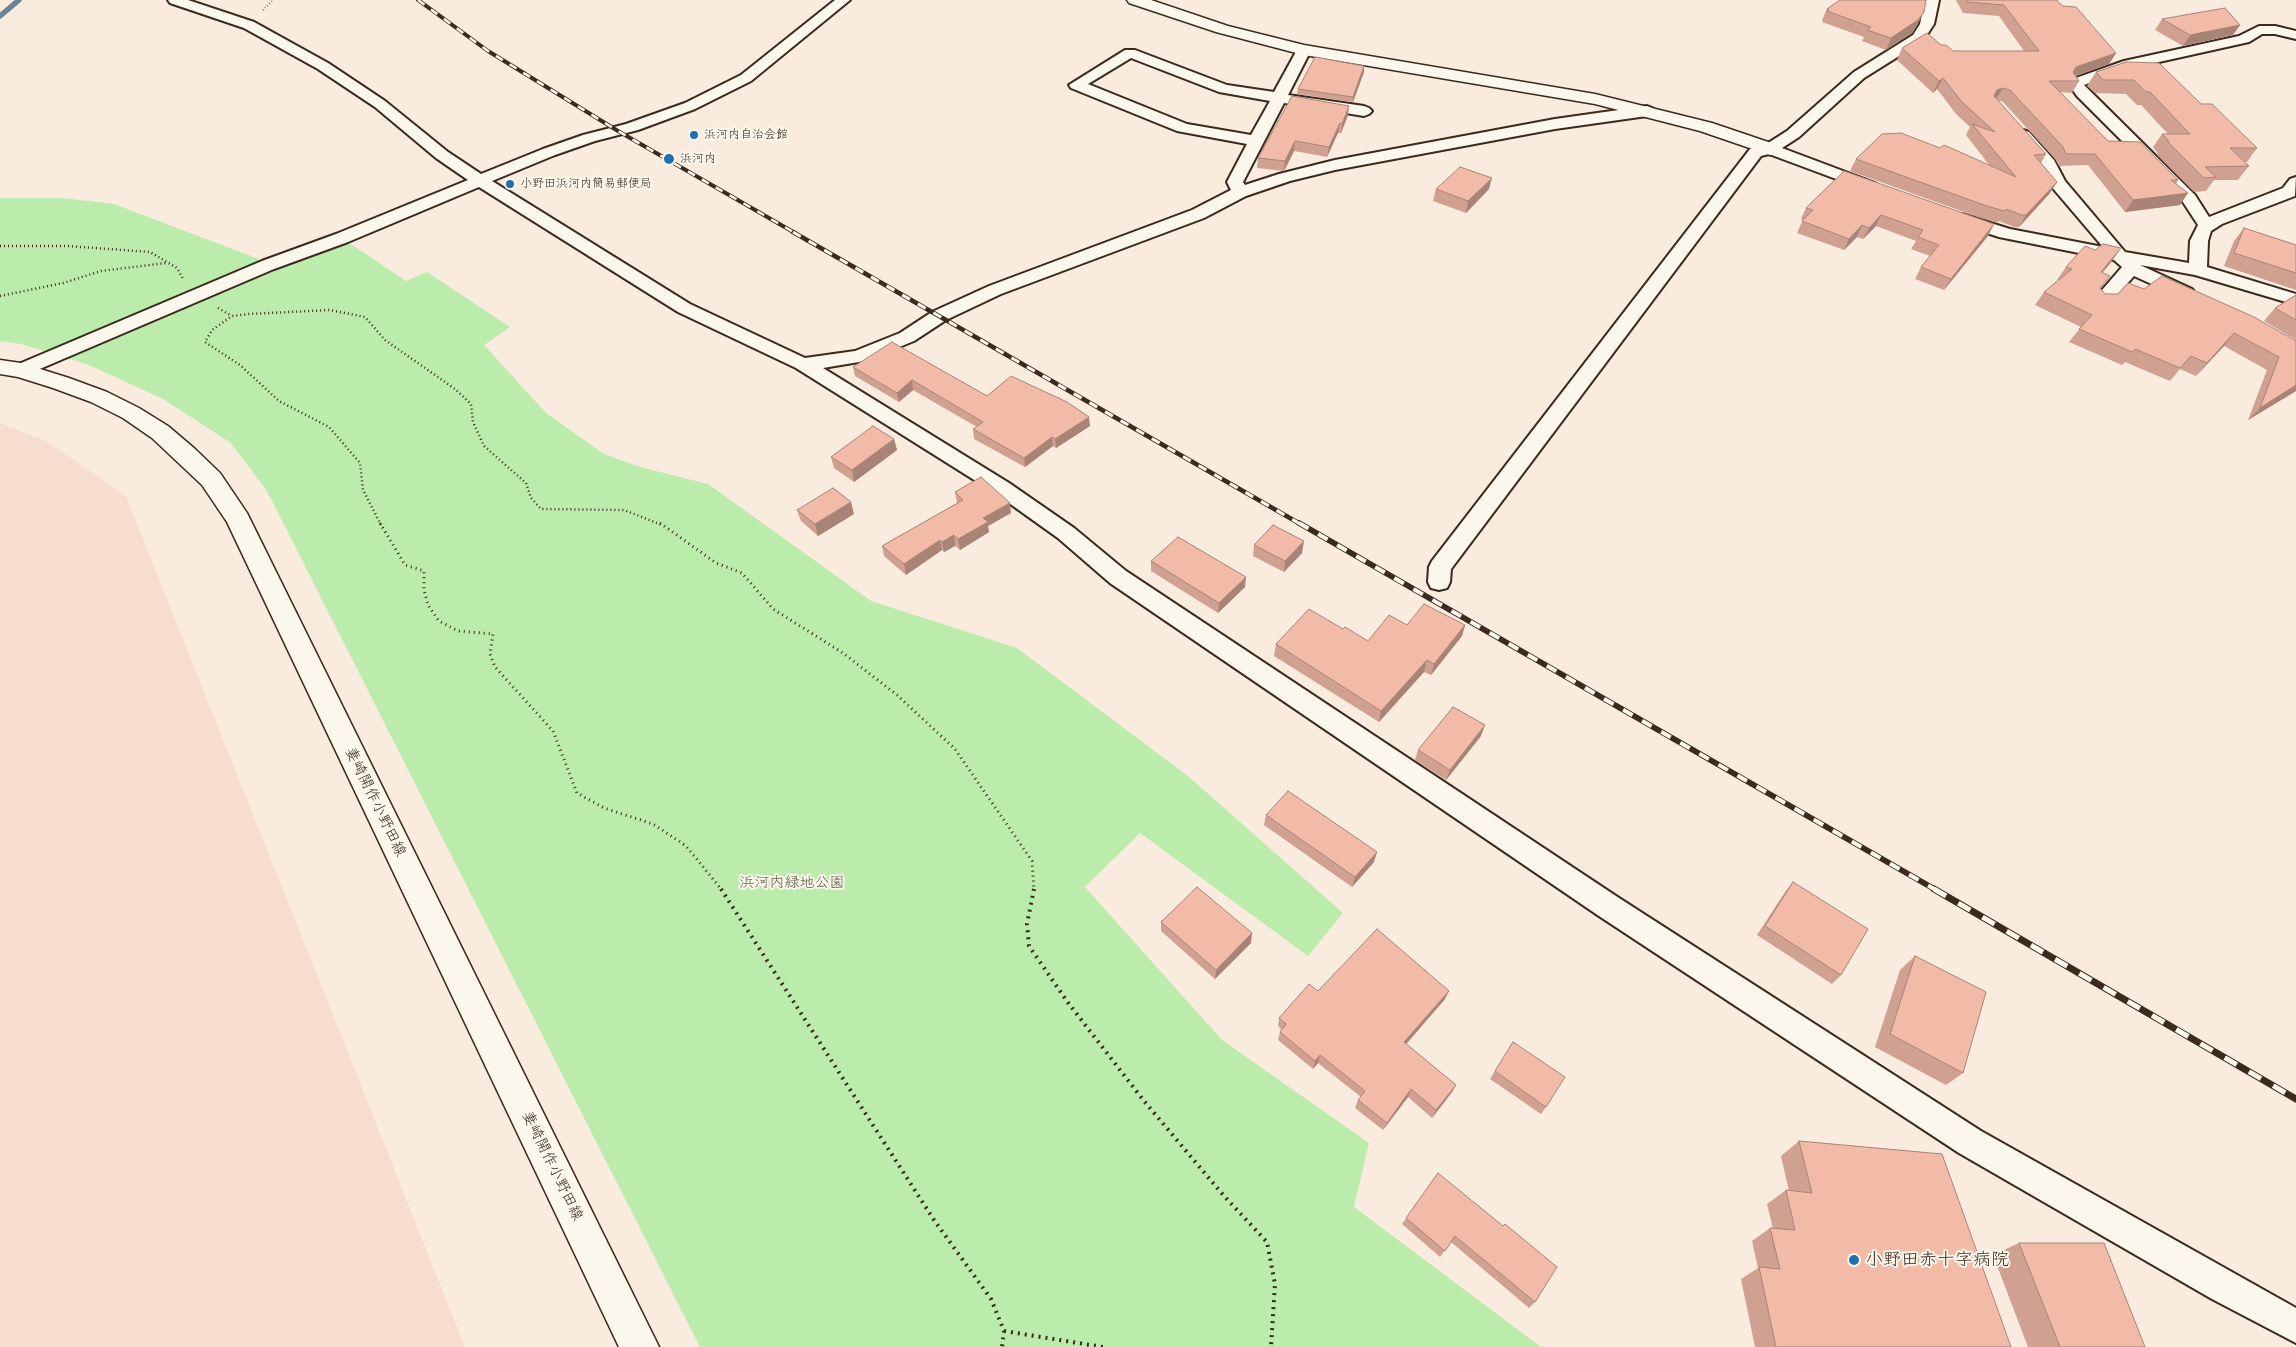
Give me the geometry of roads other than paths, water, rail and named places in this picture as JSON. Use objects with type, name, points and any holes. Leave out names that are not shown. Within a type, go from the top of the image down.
[{"type":"main road","points":[[1135,0],[1222,29],[1304,50],[1540,88],[1648,111],[1706,127],[1770,149]]},
{"type":"main road","name":"妻崎開作小野田線","points":[[11,368],[100,397],[131,412],[160,432],[211,479],[238,519],[639,1347]]},
{"type":"street","points":[[175,0],[249,25],[324,66],[380,104],[442,154],[480,181],[684,308],[803,364],[1002,488],[1066,534],[1126,583],[1609,907],[1954,1131],[2224,1288],[2296,1326]]},
{"type":"street","points":[[11,368],[549,152],[589,138],[632,127],[690,106],[746,78],[843,0]]},
{"type":"street","points":[[1439,582],[1440,567],[1598,357],[1756,152],[1770,149],[1793,134],[1859,75],[1918,38],[1927,24],[1932,0]]},
{"type":"street","points":[[2207,226],[2189,199],[2082,93],[2075,82],[2129,64],[2244,39],[2259,30],[2275,30],[2296,35]]},
{"type":"street","points":[[1240,192],[1235,182],[1304,50]]},
{"type":"street","points":[[1256,141],[1183,128],[1076,85],[1130,53],[1224,89],[1364,111]]},
{"type":"street","points":[[803,364],[858,357],[866,354],[907,337],[940,316],[995,290],[1198,214],[1240,192],[1284,178],[1335,165],[1555,124],[1648,111]]},
{"type":"street","points":[[2010,120],[2048,163],[2057,183],[2119,255],[2135,270],[2204,302]]},
{"type":"street","points":[[1770,149],[1886,192]]},
{"type":"street","points":[[2198,270],[2199,241],[2203,230],[2207,226],[2216,220],[2289,192],[2296,182]]},
{"type":"street","points":[[1946,214],[2005,233],[2198,270],[2296,300]]},
{"type":"street","points":[[2102,301],[2130,269],[2135,270]]},
{"type":"waterway","points":[[0,16],[19,0]]},
{"type":"railway","points":[[418,0],[488,51],[618,131],[795,233]]},
{"type":"railway","points":[[793,232],[1302,525]]},
{"type":"railway","points":[[1299,523],[1936,890]]},
{"type":"railway","points":[[1934,889],[2296,1099]]},
{"type":"place","name":"浜河内自治会館","points":[[694,135]]},
{"type":"place","name":"浜河内","points":[[669,159]]},
{"type":"place","name":"小野田浜河内簡易郵便局","points":[[510,184]]},
{"type":"place","name":"小野田赤十字病院","points":[[1854,1260]]},
{"type":"park label","name":"浜河内緑地公園","points":[[792,883]]}]
